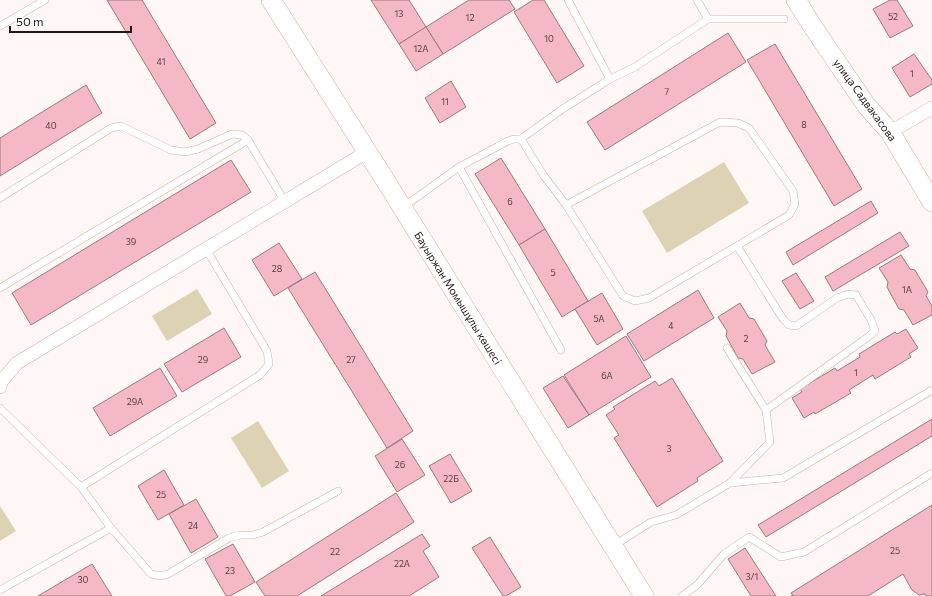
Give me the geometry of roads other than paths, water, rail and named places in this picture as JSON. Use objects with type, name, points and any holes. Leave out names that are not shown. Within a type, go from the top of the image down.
[{"type":"main road","name":"Бауыржан Момышұлы көшесі","points":[[272,0],[644,596]]},
{"type":"main road","name":"улица Садвакасова","points":[[796,0],[866,105],[890,132],[932,202]]},
{"type":"street","points":[[890,132],[932,108]]},
{"type":"street","points":[[0,384],[17,363],[367,152]]},
{"type":"lane","points":[[0,26],[45,0]]},
{"type":"lane","points":[[568,0],[610,79]]},
{"type":"lane","points":[[697,0],[708,19]]},
{"type":"lane","points":[[402,208],[459,167],[508,141],[521,139],[561,110],[610,79],[635,67],[708,19],[784,19]]},
{"type":"lane","points":[[521,139],[544,176],[566,205],[623,296],[635,301],[649,298],[789,215],[795,204],[793,191],[749,128],[738,123],[720,122],[566,205]]},
{"type":"lane","points":[[0,198],[111,128],[121,126],[171,150],[185,152],[198,149],[232,134],[242,135],[248,140],[286,202]]},
{"type":"lane","points":[[0,288],[248,140]]},
{"type":"lane","points":[[459,167],[561,350]]},
{"type":"lane","points":[[736,246],[789,325],[796,326],[837,298],[848,294],[856,295],[871,320],[874,331],[868,337],[766,410]]},
{"type":"lane","points":[[81,487],[260,375],[269,364],[267,351],[206,249]]},
{"type":"lane","points":[[613,546],[651,522],[676,515],[730,483],[770,442],[766,410],[727,348]]},
{"type":"lane","points":[[730,483],[783,478],[932,390]]},
{"type":"lane","points":[[0,408],[81,487],[111,528],[151,574],[160,576],[168,574],[229,538],[240,535],[253,535],[263,532],[338,491]]},
{"type":"lane","points":[[682,596],[697,585],[724,554],[749,538],[781,557],[804,552],[932,473]]},
{"type":"lane","points":[[0,590],[111,528]]}]
